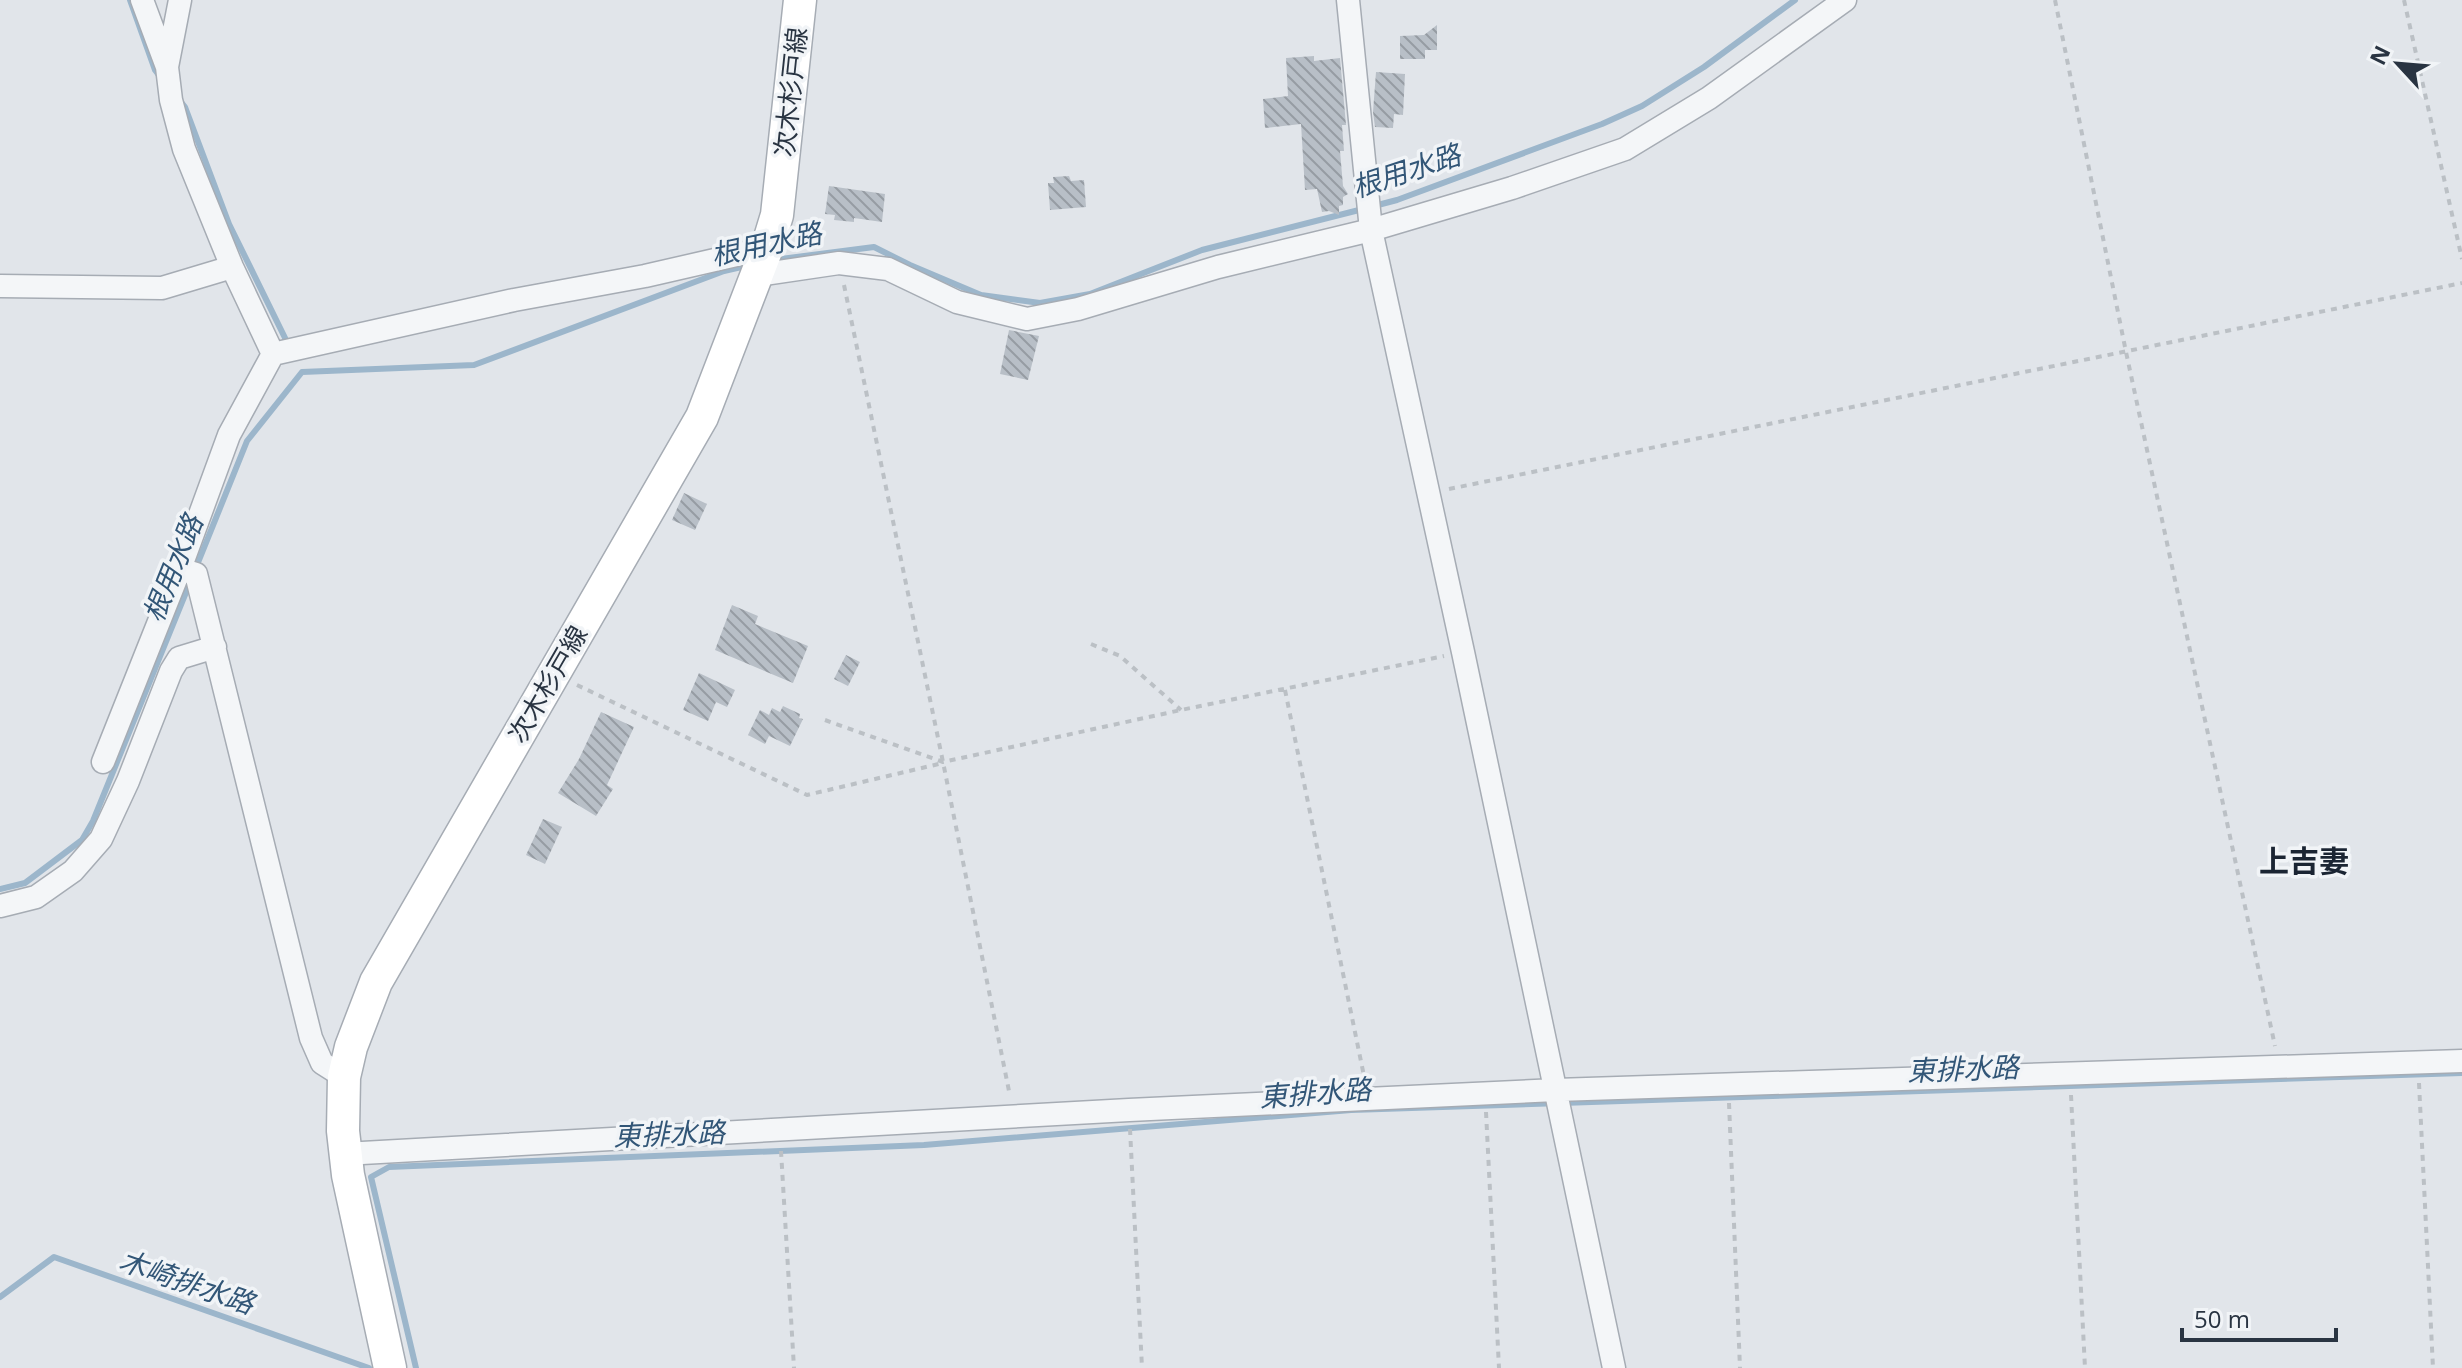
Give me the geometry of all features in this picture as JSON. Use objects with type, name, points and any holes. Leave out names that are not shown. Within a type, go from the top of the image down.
[{"type":"main road","name":"次木杉戸線","points":[[390,1368],[344,1154],[344,1077],[351,1047],[376,982],[702,417],[777,215],[805,1]]},
{"type":"street","points":[[142,0],[167,67],[171,100],[184,149],[232,267],[273,354]]},
{"type":"street","points":[[167,67],[180,0]]},
{"type":"street","points":[[1348,0],[1371,230],[1614,1368]]},
{"type":"street","points":[[103,762],[188,572],[229,435],[273,354],[514,300],[645,276],[762,261],[839,263],[888,269],[957,302],[1027,319],[1078,309],[1218,267],[1371,230],[1512,188],[1625,149],[1709,98],[1845,0]]},
{"type":"street","points":[[0,286],[162,288],[232,267]]},
{"type":"street","points":[[188,572],[215,647],[311,1038],[322,1063],[344,1077]]},
{"type":"street","points":[[0,906],[36,897],[73,871],[101,839],[128,781],[171,671],[179,658],[215,647]]},
{"type":"street","points":[[344,1154],[1485,1093],[2462,1061]]},
{"type":"path","points":[[2055,0],[2126,352],[2280,1068]]},
{"type":"path","points":[[2404,0],[2462,259]]},
{"type":"path","points":[[839,263],[1014,1118]]},
{"type":"path","points":[[1429,494],[2462,283]]},
{"type":"path","points":[[1091,644],[1120,656],[1181,710]]},
{"type":"path","points":[[553,673],[807,795],[1181,710],[1463,652]]},
{"type":"path","points":[[1285,689],[1368,1099]]},
{"type":"path","points":[[825,720],[943,762]]},
{"type":"path","points":[[2418,1064],[2433,1368]]},
{"type":"path","points":[[2071,1074],[2085,1368]]},
{"type":"path","points":[[1729,1085],[1740,1368]]},
{"type":"path","points":[[1485,1093],[1499,1368]]},
{"type":"path","points":[[1129,1110],[1142,1368]]},
{"type":"path","points":[[780,1131],[794,1368]]},
{"type":"building","points":[[1437,25],[1437,50],[1425,50],[1425,59],[1400,59],[1400,36],[1424,35]]},
{"type":"building","points":[[1314,56],[1314,61],[1340,58],[1346,125],[1342,125],[1344,151],[1340,151],[1343,186],[1348,194],[1343,197],[1343,205],[1339,206],[1339,215],[1322,212],[1317,189],[1305,190],[1301,124],[1265,128],[1263,99],[1288,96],[1286,58]]},
{"type":"building","points":[[1376,72],[1405,74],[1403,115],[1394,114],[1393,128],[1375,127]]},
{"type":"building","points":[[1069,176],[1071,181],[1084,180],[1086,207],[1050,210],[1048,183],[1054,183],[1053,177]]},
{"type":"building","points":[[829,186],[885,194],[882,222],[854,218],[854,222],[834,220],[835,215],[825,214]]},
{"type":"building","points":[[1009,330],[1039,336],[1028,380],[1000,374]]},
{"type":"building","points":[[684,493],[707,504],[695,530],[672,520]]},
{"type":"building","points":[[732,605],[758,616],[755,624],[808,646],[793,683],[715,650]]},
{"type":"building","points":[[846,655],[860,662],[848,686],[834,679]]},
{"type":"building","points":[[699,673],[735,690],[727,707],[716,702],[708,721],[683,710]]},
{"type":"building","points":[[783,706],[800,714],[799,718],[803,719],[790,746],[769,736],[765,744],[748,735],[760,710],[769,715],[772,708],[780,712]]},
{"type":"building","points":[[601,712],[634,727],[607,785],[613,789],[596,816],[558,793],[579,759]]},
{"type":"building","points":[[543,819],[562,827],[545,864],[526,855]]},
{"type":"waterway","points":[[130,0],[155,70],[161,78]]},
{"type":"waterway","name":"根用水路","points":[[1374,206],[1602,124],[1642,106],[1704,67],[1795,0]]},
{"type":"waterway","points":[[181,102],[229,224],[288,344]]},
{"type":"waterway","name":"根用水路","points":[[773,260],[874,247],[981,295],[1040,303],[1090,294],[1202,250],[1363,209]]},
{"type":"waterway","name":"根用水路","points":[[195,570],[247,441],[302,372],[474,365],[724,271],[750,265]]},
{"type":"waterway","name":"根用水路","points":[[0,889],[25,883],[82,840],[93,821],[191,580]]},
{"type":"waterway","name":"東排水路","points":[[416,1368],[371,1177],[389,1167],[924,1145],[1351,1110],[2462,1073]]},
{"type":"waterway","name":"木崎排水路","points":[[0,1297],[54,1257],[369,1368]]},
{"type":"district","name":"上吉妻","points":[[2304,860]]}]
